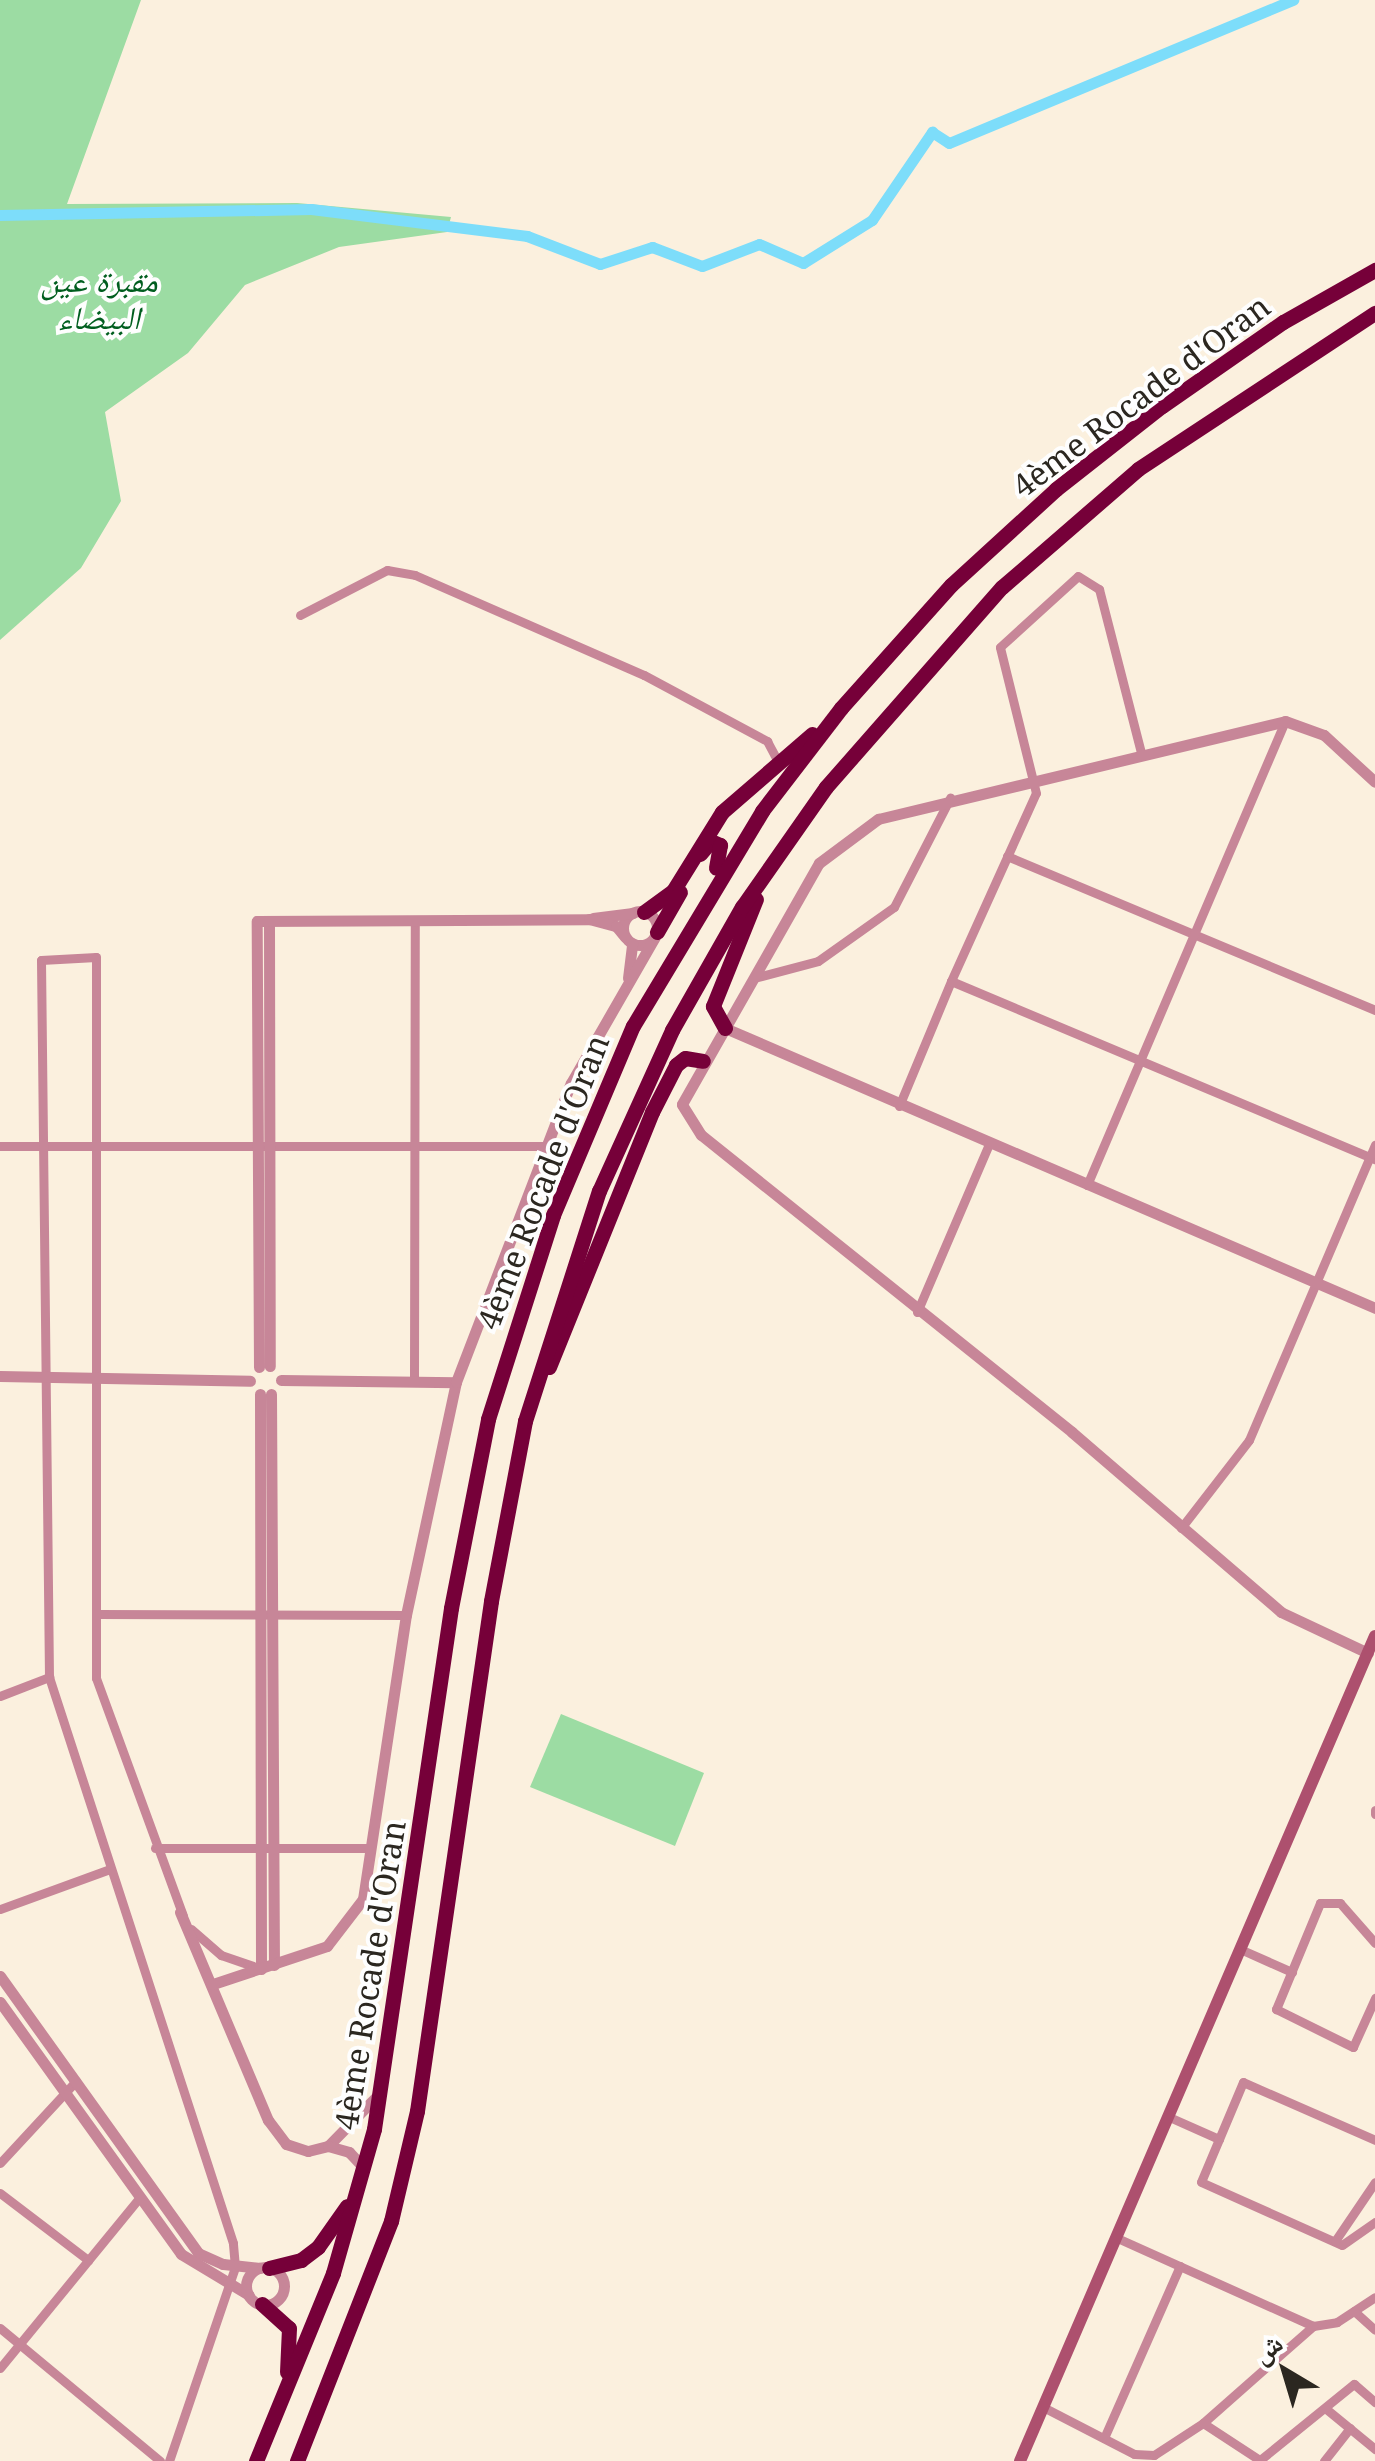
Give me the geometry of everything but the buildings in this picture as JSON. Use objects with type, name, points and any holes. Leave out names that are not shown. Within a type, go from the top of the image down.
[{"type":"highway","name":"4ème Rocade d'Oran","points":[[256,2461],[334,2273],[382,2090],[452,1608],[493,1402],[577,1153],[633,1026],[700,905],[841,708],[951,585],[1068,478],[1240,351],[1375,270]]},
{"type":"highway","name":"4ème Rocade d'Oran","points":[[297,2461],[363,2299],[404,2170],[461,1833],[490,1601],[525,1421],[574,1258],[617,1147],[705,967],[769,866],[896,700],[1044,547],[1232,402],[1375,313]]},
{"type":"highway","points":[[638,912],[672,891],[722,812],[841,708]]},
{"type":"highway","points":[[656,934],[711,841],[722,855],[700,905]]},
{"type":"highway","points":[[725,1028],[713,1010],[716,993],[769,866]]},
{"type":"highway","points":[[525,1421],[652,1112],[676,1065],[685,1058],[703,1060]]},
{"type":"highway","points":[[265,2268],[301,2260],[318,2248],[363,2172]]},
{"type":"highway","points":[[255,2300],[292,2336],[278,2414]]},
{"type":"main road","points":[[1020,2461],[1375,1636]]},
{"type":"street","points":[[300,615],[387,570],[415,574],[644,675],[768,741],[779,764]]},
{"type":"street","points":[[898,1106],[1030,811],[1034,781],[1000,647],[1078,576],[1100,588],[1142,756]]},
{"type":"street","points":[[1087,1185],[1284,722]]},
{"type":"street","points":[[1368,1654],[1281,1612],[690,1125],[682,1104],[703,1060],[806,883],[839,842],[878,819],[950,798],[1284,722],[1324,735],[1375,782]]},
{"type":"street","points":[[754,978],[818,962],[894,907],[950,798]]},
{"type":"street","points":[[1007,856],[1375,1010]]},
{"type":"street","points":[[250,1381],[264,1366],[263,922],[589,919],[638,912]]},
{"type":"street","points":[[638,912],[656,934]]},
{"type":"street","points":[[627,982],[629,940],[624,925],[638,912]]},
{"type":"street","points":[[589,919],[616,926],[629,940]]},
{"type":"street","points":[[414,1381],[415,922]]},
{"type":"street","points":[[629,940],[656,934]]},
{"type":"street","points":[[213,1984],[310,1955],[342,1933],[362,1899],[406,1614],[456,1382],[544,1146],[627,982],[656,934]]},
{"type":"street","points":[[168,2461],[236,2267],[49,1677],[43,1379],[42,960],[96,957],[100,1700],[154,1848],[275,2132],[297,2149],[328,2146],[349,2152],[363,2172]]},
{"type":"street","points":[[951,981],[1373,1158]]},
{"type":"street","points":[[725,1028],[898,1106],[1375,1308]]},
{"type":"street","points":[[918,1312],[990,1144]]},
{"type":"street","points":[[1181,1528],[1249,1440],[1315,1282],[1373,1158],[1375,1145]]},
{"type":"street","points":[[0,1146],[544,1146]]},
{"type":"street","points":[[264,1366],[281,1380],[456,1382]]},
{"type":"street","points":[[0,1376],[250,1381],[266,1394]]},
{"type":"street","points":[[274,1966],[267,1846],[266,1394],[281,1380]]},
{"type":"street","points":[[97,1614],[406,1614]]},
{"type":"street","points":[[0,1696],[49,1677]]},
{"type":"street","points":[[261,1969],[267,1846]]},
{"type":"street","points":[[154,1848],[371,1848]]},
{"type":"street","points":[[0,1910],[110,1870]]},
{"type":"street","points":[[1375,1944],[1340,1903],[1320,1903],[1276,2009],[1354,2046],[1375,1998]]},
{"type":"street","points":[[180,1912],[205,1945],[261,1969]]},
{"type":"street","points":[[1240,1949],[1292,1972]]},
{"type":"street","points":[[0,1976],[198,2253],[236,2267],[265,2268],[284,2286],[274,2302],[255,2300],[190,2263],[0,2002]]},
{"type":"street","points":[[0,2163],[62,2091],[76,2081]]},
{"type":"street","points":[[1375,2140],[1243,2082],[1201,2182],[1342,2244],[1375,2222]]},
{"type":"street","points":[[328,2146],[382,2090]]},
{"type":"street","points":[[1167,2116],[1219,2139]]},
{"type":"street","points":[[1335,2241],[1375,2182]]},
{"type":"street","points":[[0,2193],[88,2260]]},
{"type":"street","points":[[0,2368],[140,2197]]},
{"type":"street","points":[[1115,2237],[1313,2326]]},
{"type":"street","points":[[1104,2438],[1180,2266]]},
{"type":"street","points":[[255,2300],[248,2279],[265,2268]]},
{"type":"street","points":[[1044,2407],[1104,2438],[1154,2455],[1203,2423],[1313,2326],[1354,2311],[1375,2296]]},
{"type":"street","points":[[1354,2311],[1375,2330]]},
{"type":"street","points":[[0,2328],[160,2461]]},
{"type":"street","points":[[1203,2423],[1260,2461],[1354,2384],[1375,2402]]},
{"type":"street","points":[[1326,2408],[1375,2449]]},
{"type":"street","points":[[1324,2461],[1350,2428]]},
{"type":"green space","name":"مقبرة عين البيضاء","points":[[0,0],[141,0],[67,204],[297,203],[451,217],[447,232],[339,247],[245,285],[188,353],[105,412],[121,501],[81,568],[0,640]]},
{"type":"green space","points":[[561,1714],[704,1773],[675,1846],[530,1787]]},
{"type":"waterway","points":[[0,215],[311,209],[527,236],[600,264],[652,247],[702,266],[759,244],[803,263],[872,220],[932,132],[949,143],[1293,0]]}]
